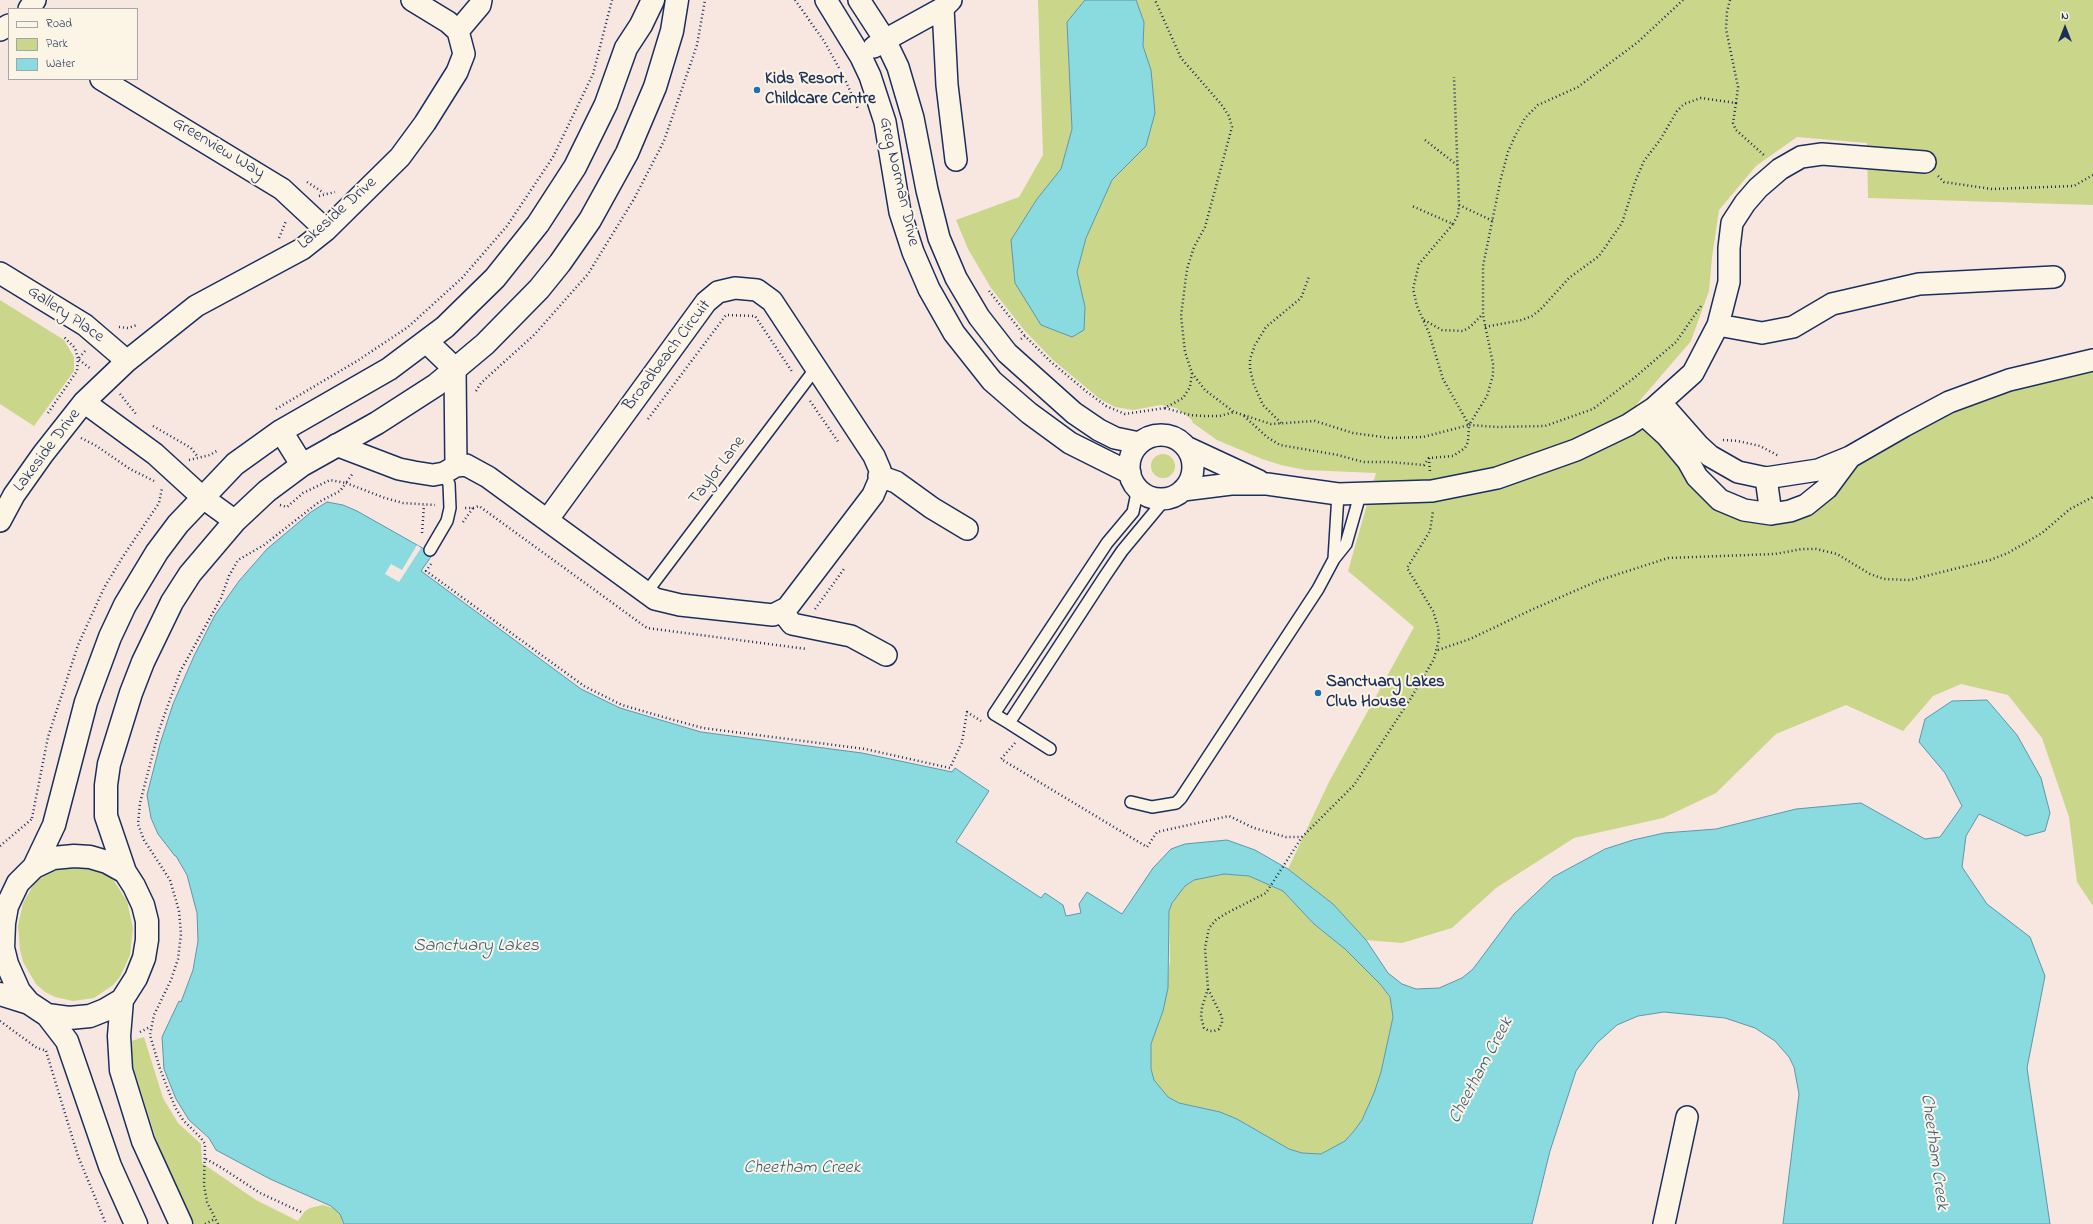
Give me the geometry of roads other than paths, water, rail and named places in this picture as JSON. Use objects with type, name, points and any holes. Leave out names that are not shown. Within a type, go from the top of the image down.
[{"type":"street","points":[[412,0],[448,22],[458,31],[480,5],[481,0]]},
{"type":"street","points":[[34,867],[54,825],[77,732],[97,668],[125,605],[157,552],[178,524],[235,464],[282,431],[363,386],[427,342],[445,327],[495,278],[517,252],[559,194],[590,138],[606,104],[626,48],[641,25],[653,0]]},
{"type":"street","points":[[47,1015],[69,1018],[90,1016],[105,1010],[122,1000],[136,978],[144,958],[147,940],[147,921],[143,905],[125,872],[106,816],[106,785],[115,741],[143,662],[172,602],[190,574],[234,521],[267,491],[302,465],[408,405],[456,369],[512,318],[539,289],[560,263],[611,185],[642,122],[655,87],[672,31],[677,0]]},
{"type":"street","name":"Greg Norman Drive","points":[[826,0],[861,57],[870,76],[885,122],[904,223],[912,252],[929,289],[954,333],[992,381],[1029,414],[1070,443],[1134,481],[1146,495],[1156,498],[1232,484],[1267,484],[1338,494],[1360,495],[1432,491],[1497,478],[1569,452],[1628,425],[1653,409],[1693,373],[1718,325],[1729,282],[1729,248],[1732,223],[1745,203],[1758,188],[1780,169],[1801,157],[1822,154],[1925,162]]},
{"type":"street","name":"Greg Norman Drive","points":[[859,0],[885,40],[906,92],[932,214],[939,238],[956,278],[979,317],[1007,353],[1074,412],[1099,430],[1115,438],[1139,443],[1148,437],[1159,434],[1170,436],[1180,440],[1188,448],[1267,484]]},
{"type":"street","points":[[861,57],[885,40],[947,4]]},
{"type":"street","points":[[947,4],[947,84],[956,160]]},
{"type":"street","name":"Lakeside Drive","points":[[0,521],[29,473],[64,430],[84,402],[107,380],[196,306],[302,249],[326,230],[400,157],[425,124],[456,72],[464,54],[458,31]]},
{"type":"street","name":"Greenview Way","points":[[103,80],[282,189],[326,230]]},
{"type":"street","name":"Gallery Place","points":[[0,273],[85,325],[127,362]]},
{"type":"street","points":[[1718,325],[1762,333],[1793,327],[1832,304],[1919,284],[2054,277]]},
{"type":"street","points":[[929,289],[956,278]]},
{"type":"street","name":"Broadbeach Circuit","points":[[548,519],[706,302],[718,292],[735,288],[757,290],[772,301],[874,456],[880,470],[879,476]]},
{"type":"street","points":[[427,342],[456,369]]},
{"type":"street","points":[[1653,409],[1710,456],[1738,472],[1766,478],[1818,470],[1850,457],[1949,402],[2009,380],[2093,360]]},
{"type":"street","points":[[450,469],[456,369]]},
{"type":"street","name":"Lakeside Drive","points":[[84,402],[155,454],[202,497],[234,521]]},
{"type":"street","points":[[1653,409],[1667,436],[1688,461],[1697,477],[1720,500],[1744,510],[1771,514],[1790,511],[1806,505],[1827,488],[1850,457]]},
{"type":"street","points":[[282,431],[302,465]]},
{"type":"street","points":[[1134,481],[1129,462],[1132,452],[1139,443]]},
{"type":"street","points":[[336,445],[414,472],[433,475],[466,465],[488,478],[548,519],[655,600],[680,605],[760,615],[773,615],[787,608],[873,495],[879,476],[896,482],[932,508],[966,529]]},
{"type":"street","points":[[1174,494],[1192,475],[1192,456],[1188,448]]},
{"type":"street","points":[[1766,478],[1771,514]]},
{"type":"street","points":[[782,611],[792,624],[851,636],[886,655]]},
{"type":"street","points":[[125,872],[107,862],[90,857],[74,856],[53,858],[34,867],[9,885],[4,923],[4,948],[8,964],[18,990],[29,1003],[47,1015],[67,1041],[110,1166],[136,1224]]},
{"type":"street","points":[[0,994],[29,1003]]},
{"type":"street","points":[[122,1000],[119,1036],[121,1070],[143,1141],[181,1224]]},
{"type":"street","points":[[1664,1224],[1687,1117]]},
{"type":"lane","name":"Taylor Lane","points":[[646,594],[816,368]]},
{"type":"lane","points":[[432,555],[447,521],[450,508],[450,469]]},
{"type":"lane","points":[[1050,749],[994,714],[1107,543],[1132,512],[1134,481]]},
{"type":"lane","points":[[1009,723],[1122,551],[1174,494]]},
{"type":"lane","points":[[1334,559],[1338,494]]},
{"type":"lane","points":[[1130,802],[1152,807],[1176,803],[1182,798],[1318,589],[1334,559],[1346,544],[1353,524],[1360,495]]},
{"type":"water","points":[[1085,0],[1136,0],[1144,22],[1143,46],[1151,70],[1155,113],[1146,146],[1112,180],[1086,238],[1077,272],[1085,307],[1084,330],[1072,337],[1041,325],[1015,283],[1011,240],[1037,199],[1061,169],[1072,129],[1067,22]]},
{"type":"water","name":"Sanctuary Lakes","points":[[327,502],[343,505],[357,511],[433,554],[421,571],[581,689],[620,708],[701,732],[862,753],[952,772],[955,768],[989,791],[956,842],[1041,898],[1045,893],[1063,905],[1066,916],[1081,913],[1079,904],[1087,892],[1122,914],[1153,868],[1171,849],[1185,844],[1227,840],[1255,850],[1288,869],[1333,904],[1366,940],[1388,973],[1402,984],[1416,989],[1439,988],[1462,978],[1473,969],[1514,914],[1553,877],[1605,849],[1633,840],[1664,833],[1716,829],[1796,809],[1861,803],[1925,839],[1940,837],[1962,806],[1945,773],[1919,742],[1925,719],[1952,701],[1987,700],[2017,735],[2041,778],[2050,813],[2045,831],[2026,836],[1979,814],[1966,836],[1962,867],[1987,904],[2030,937],[2045,976],[2027,1068],[2050,1224],[1783,1224],[1799,1094],[1794,1067],[1789,1057],[1775,1041],[1755,1028],[1725,1018],[1664,1012],[1638,1016],[1617,1025],[1597,1043],[1576,1071],[1550,1151],[1532,1224],[344,1224],[340,1214],[331,1206],[270,1179],[216,1150],[209,1138],[189,1120],[176,1099],[164,1069],[162,1037],[179,1001],[181,1002],[193,970],[198,941],[197,913],[187,875],[176,856],[158,834],[151,818],[147,795],[160,744],[173,704],[194,656],[215,615],[239,581],[267,549],[311,512]],"holes":[[[1224,874],[1249,876],[1283,891],[1314,924],[1345,949],[1381,985],[1390,997],[1393,1017],[1381,1072],[1374,1093],[1362,1120],[1354,1131],[1345,1141],[1321,1154],[1302,1153],[1289,1149],[1237,1119],[1220,1112],[1179,1103],[1168,1097],[1154,1080],[1151,1069],[1151,1044],[1163,1011],[1168,988],[1169,911],[1172,903],[1185,886],[1194,880]]]},
{"type":"place","name":"Kids Resort Childcare Centre","points":[[757,90]]},
{"type":"place","name":"Sanctuary Lakes Club House","points":[[1318,693]]},
{"type":"water label","name":"Cheetham Creek","points":[[1482,1071]]},
{"type":"water label","name":"Cheetham Creek","points":[[1933,1152]]},
{"type":"water label","name":"Cheetham Creek","points":[[802,1169]]}]
